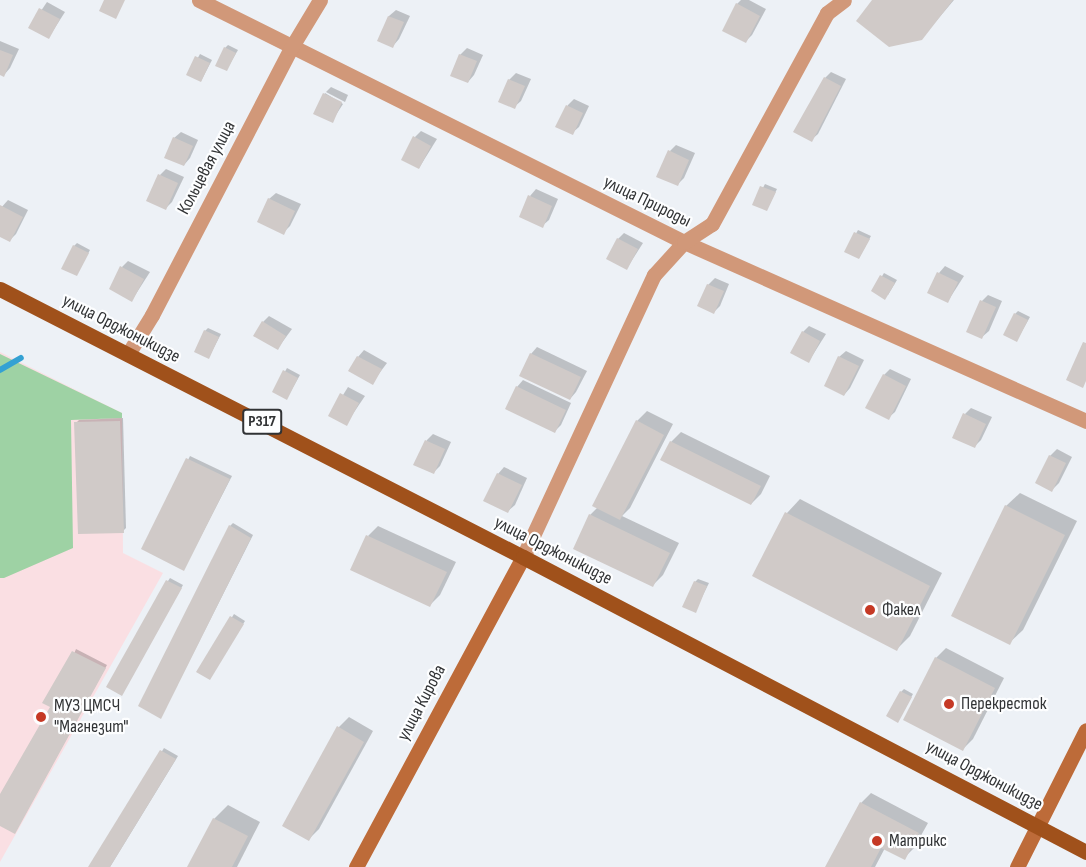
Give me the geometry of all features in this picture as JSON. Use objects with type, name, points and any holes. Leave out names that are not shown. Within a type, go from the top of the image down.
[{"type":"main road","name":"улица Орджоникидзе","points":[[0,290],[523,557],[1086,852]]},
{"type":"main road","name":"улица Кирова","points":[[356,867],[523,557]]},
{"type":"main road","points":[[1017,867],[1086,730]]},
{"type":"street","name":"улица Природы","points":[[198,0],[684,242],[1086,421]]},
{"type":"street","name":"Кольцевая улица","points":[[129,354],[152,315],[291,48],[320,0]]},
{"type":"street","points":[[523,557],[654,275],[684,242],[712,224],[827,13],[844,0]]},
{"type":"shaded area","name":"МУЗ ЦМСЧ \"Магнезит\"","points":[[0,352],[122,413],[123,553],[163,573],[0,862]]},
{"type":"green space","points":[[0,354],[122,413],[122,418],[71,420],[73,548],[4,578],[0,578]]},
{"type":"building","points":[[104,0],[125,0],[116,19],[99,11]]},
{"type":"building","points":[[872,0],[953,0],[922,40],[889,47],[856,21]]},
{"type":"building","points":[[736,3],[760,16],[746,43],[722,31]]},
{"type":"building","points":[[39,8],[60,19],[49,39],[28,28]]},
{"type":"building","points":[[388,16],[404,22],[393,48],[377,41]]},
{"type":"building","points":[[224,47],[236,53],[227,71],[215,66]]},
{"type":"building","points":[[0,50],[13,55],[4,77],[0,75]]},
{"type":"building","points":[[459,54],[477,61],[468,83],[450,76]]},
{"type":"building","points":[[195,56],[210,63],[201,82],[186,75]]},
{"type":"building","points":[[824,77],[841,86],[812,142],[793,132]]},
{"type":"building","points":[[508,79],[525,86],[515,109],[498,102]]},
{"type":"building","points":[[323,93],[342,102],[333,123],[313,114]]},
{"type":"building","points":[[566,105],[583,113],[573,135],[555,127]]},
{"type":"building","points":[[413,136],[431,146],[419,169],[401,160]]},
{"type":"building","points":[[173,137],[193,146],[184,166],[164,158]]},
{"type":"building","points":[[668,150],[689,160],[678,186],[656,177]]},
{"type":"building","points":[[158,174],[178,183],[166,210],[146,201]]},
{"type":"building","points":[[760,186],[776,192],[767,211],[752,205]]},
{"type":"building","points":[[528,195],[552,206],[543,228],[519,217]]},
{"type":"building","points":[[268,198],[295,211],[284,235],[257,222]]},
{"type":"building","points":[[0,205],[23,217],[10,242],[0,237]]},
{"type":"building","points":[[854,232],[870,239],[859,259],[844,252]]},
{"type":"building","points":[[617,238],[638,249],[627,270],[606,259]]},
{"type":"building","points":[[73,245],[89,253],[77,276],[61,269]]},
{"type":"building","points":[[120,266],[144,279],[132,302],[109,289]]},
{"type":"building","points":[[937,272],[958,282],[948,303],[927,293]]},
{"type":"building","points":[[880,275],[895,283],[885,300],[871,291]]},
{"type":"building","points":[[707,284],[724,291],[714,314],[697,306]]},
{"type":"building","points":[[980,300],[996,307],[982,339],[966,332]]},
{"type":"building","points":[[1014,313],[1028,320],[1017,342],[1003,335]]},
{"type":"building","points":[[262,321],[286,336],[278,350],[253,336]]},
{"type":"building","points":[[204,330],[219,337],[209,359],[194,352]]},
{"type":"building","points":[[802,331],[820,341],[809,363],[790,353]]},
{"type":"building","points":[[1083,342],[1086,343],[1086,381],[1083,388],[1066,380]]},
{"type":"building","points":[[530,353],[581,377],[570,400],[519,376]]},
{"type":"building","points":[[357,356],[382,369],[373,385],[348,371]]},
{"type":"building","points":[[838,356],[859,366],[844,396],[824,386]]},
{"type":"building","points":[[283,370],[298,378],[287,400],[272,392]]},
{"type":"building","points":[[883,374],[906,386],[889,420],[865,408]]},
{"type":"building","points":[[516,386],[566,410],[555,433],[505,409]]},
{"type":"building","points":[[340,393],[359,403],[347,426],[328,416]]},
{"type":"building","points":[[963,413],[986,424],[975,448],[952,438]]},
{"type":"building","points":[[636,420],[664,435],[620,520],[592,506]]},
{"type":"building","points":[[120,421],[124,533],[78,534],[74,422]]},
{"type":"building","points":[[425,440],[445,449],[434,474],[413,465]]},
{"type":"building","points":[[670,441],[761,486],[751,505],[660,460]]},
{"type":"building","points":[[1049,455],[1066,463],[1052,492],[1035,483]]},
{"type":"building","points":[[186,458],[230,479],[184,571],[141,549]]},
{"type":"building","points":[[497,473],[522,485],[508,513],[483,501]]},
{"type":"building","points":[[1005,505],[1065,535],[1010,645],[951,616]]},
{"type":"building","points":[[785,512],[930,586],[897,651],[752,576]]},
{"type":"building","points":[[589,514],[670,553],[653,587],[573,549]]},
{"type":"building","points":[[229,525],[251,538],[161,719],[138,706]]},
{"type":"building","points":[[366,535],[447,572],[430,607],[350,570]]},
{"type":"building","points":[[166,580],[182,588],[122,696],[106,687]]},
{"type":"building","points":[[694,581],[707,586],[696,613],[682,607]]},
{"type":"building","points":[[230,616],[244,624],[210,680],[196,672]]},
{"type":"building","points":[[72,651],[106,668],[15,834],[0,826],[0,794],[50,707],[42,703]]},
{"type":"building","name":"Перекресток","points":[[935,657],[995,688],[963,751],[903,720]]},
{"type":"building","points":[[900,691],[912,697],[898,723],[886,716]]},
{"type":"building","points":[[337,726],[364,742],[309,841],[282,826]]},
{"type":"building","points":[[160,750],[176,759],[110,867],[88,867]]},
{"type":"building","name":"Матрикс","points":[[860,802],[919,833],[905,860],[881,848],[871,867],[825,867]]},
{"type":"building","points":[[213,818],[248,836],[232,867],[187,867]]},
{"type":"waterway","points":[[0,370],[21,358]]},
{"type":"place","name":"Факел","points":[[870,610]]},
{"type":"place","name":"Перекресток","points":[[949,704]]},
{"type":"place","name":"МУЗ ЦМСЧ \"Магнезит\"","points":[[41,717]]},
{"type":"place","name":"Матрикс","points":[[877,841]]}]
